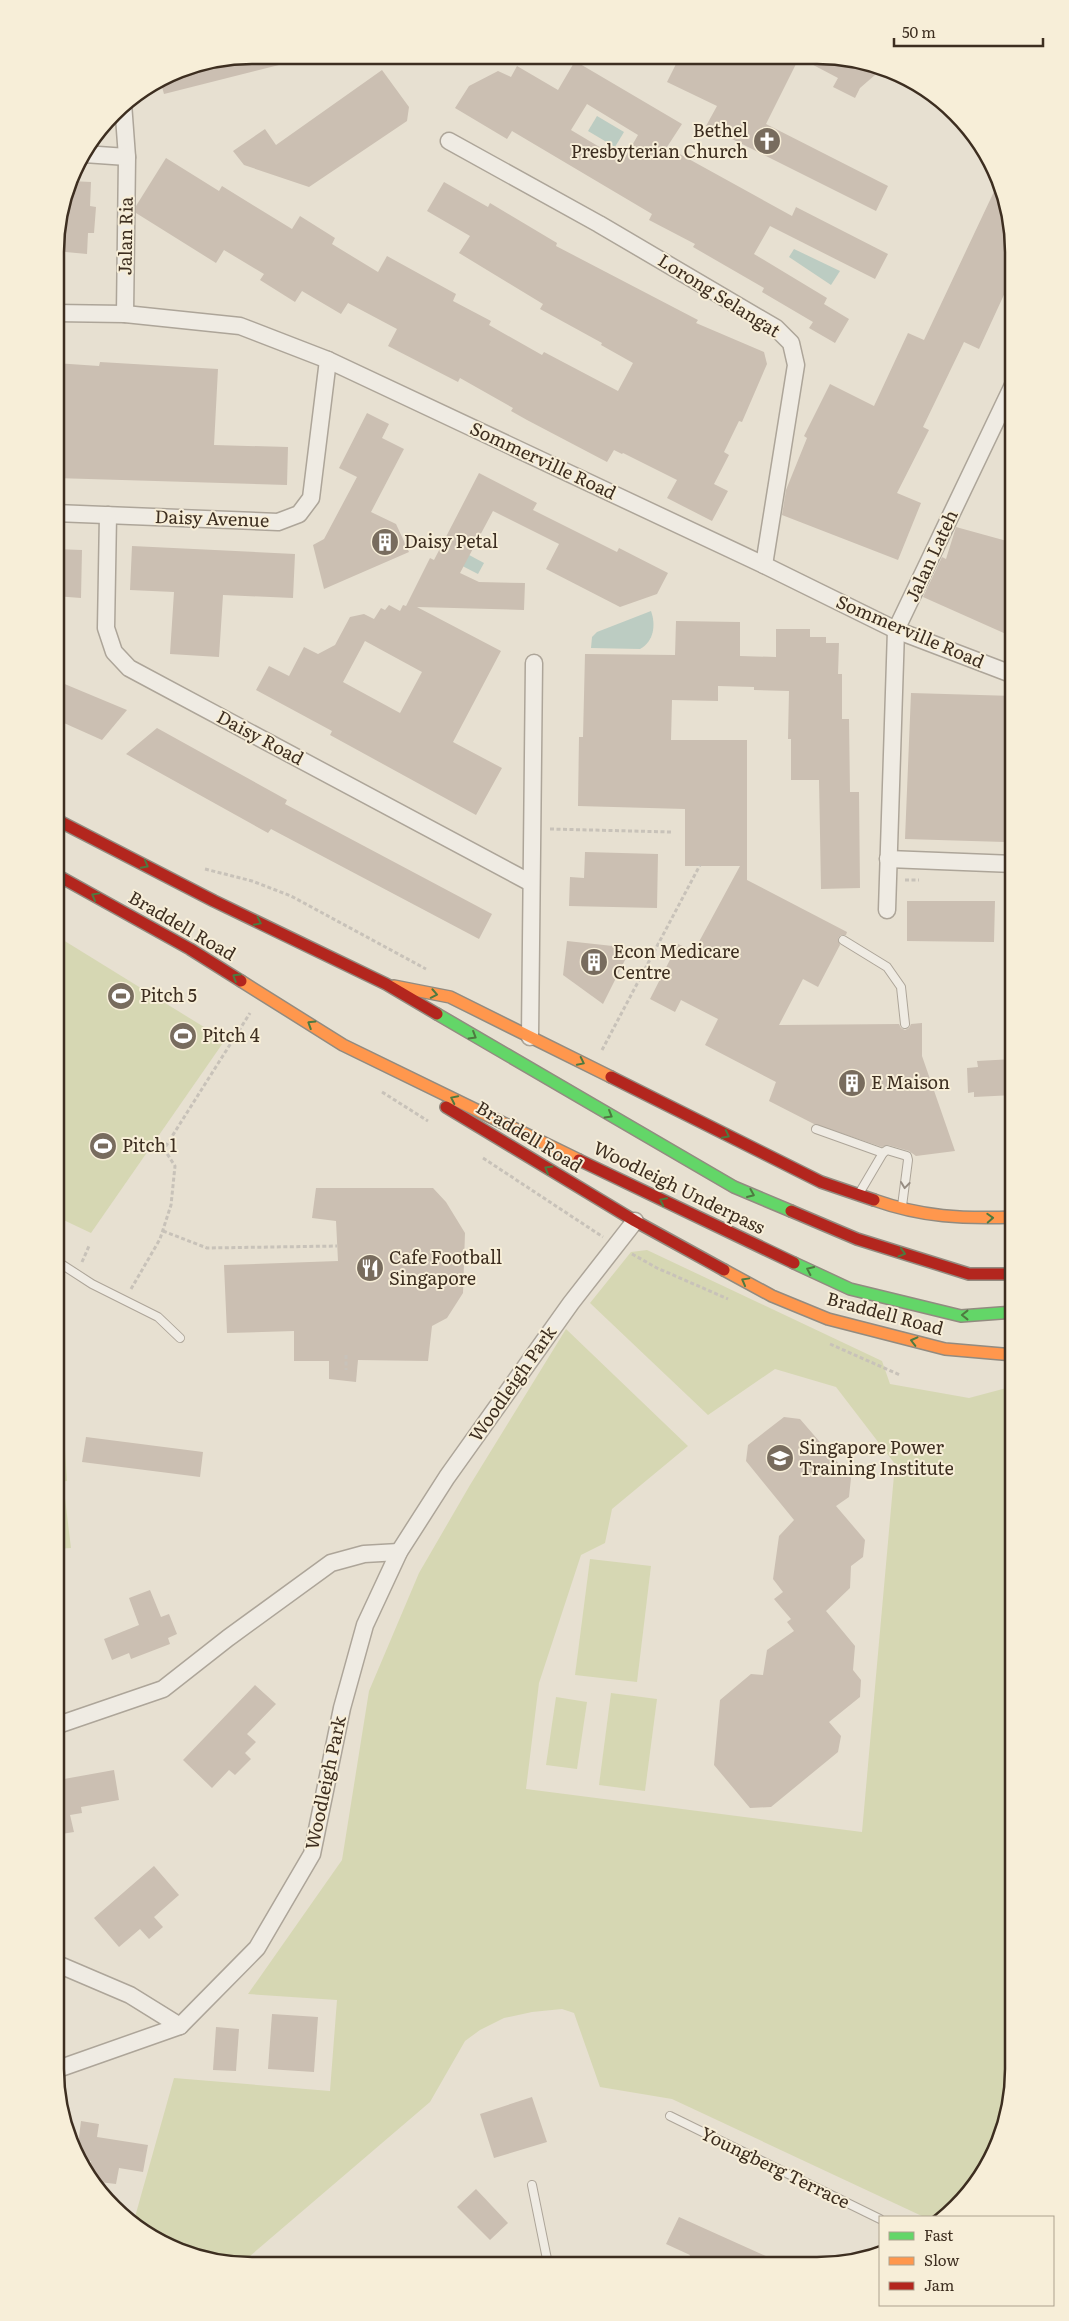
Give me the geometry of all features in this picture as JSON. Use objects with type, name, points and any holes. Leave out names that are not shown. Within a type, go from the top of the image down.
[{"type":"main road","name":"Braddell Road","points":[[64,824],[214,901],[386,984],[450,997],[821,1182],[902,1210],[967,1220],[1005,1218]]},
{"type":"main road","name":"Braddell Road","points":[[64,879],[190,949],[343,1045],[635,1221],[772,1296],[828,1319],[945,1348],[1005,1354]]},
{"type":"main road","name":"Woodleigh Underpass","points":[[386,984],[515,1061],[734,1187],[857,1239],[969,1274],[1005,1274]]},
{"type":"main road","name":"Woodleigh Underpass","points":[[343,1045],[708,1222],[850,1288],[961,1316],[1005,1313]]},
{"type":"street","name":"Jalan Ria","points":[[124,114],[127,157],[125,314]]},
{"type":"street","name":"Lorong Selangat","points":[[449,141],[608,229],[776,328],[791,343],[796,365],[764,565]]},
{"type":"street","points":[[91,154],[127,157]]},
{"type":"street","name":"Sommerville Road","points":[[64,313],[125,314],[240,326],[328,360],[764,565],[896,630],[1005,672]]},
{"type":"street","name":"Daisy Avenue","points":[[64,513],[278,522],[299,514],[310,498],[328,360]]},
{"type":"street","name":"Jalan Lateh","points":[[887,910],[896,630],[1005,402]]},
{"type":"street","name":"Daisy Road","points":[[108,515],[106,628],[114,652],[129,668],[531,883]]},
{"type":"street","points":[[530,1037],[534,662]]},
{"type":"street","points":[[888,859],[1005,864]]},
{"type":"street","name":"Woodleigh Park","points":[[64,2067],[180,2026],[258,1948],[312,1854],[342,1708],[364,1625],[399,1552],[452,1470],[571,1303],[635,1221]]},
{"type":"street","points":[[64,1723],[163,1689],[228,1638],[331,1563],[364,1554],[399,1552]]},
{"type":"street","points":[[64,1966],[130,1995],[180,2026]]},
{"type":"lane","points":[[843,940],[887,967],[901,987],[905,1024]]},
{"type":"lane","points":[[816,1129],[883,1153]]},
{"type":"lane","points":[[859,1195],[883,1153],[886,1150],[899,1152],[906,1156],[908,1160],[902,1210]]},
{"type":"lane","points":[[64,1266],[92,1284],[158,1316],[180,1338]]},
{"type":"lane","name":"Youngberg Terrace","points":[[670,2116],[879,2219]]},
{"type":"lane","points":[[532,2184],[547,2257]]},
{"type":"path","points":[[532,829],[672,832]]},
{"type":"path","points":[[196,866],[252,881],[291,896],[432,972]]},
{"type":"path","points":[[600,1055],[700,866]]},
{"type":"path","points":[[124,1300],[163,1231],[172,1206],[175,1166],[164,1148],[250,1013]]},
{"type":"path","points":[[163,1231],[207,1248],[337,1246]]},
{"type":"path","points":[[346,1355],[346,1370]]},
{"type":"green space","name":"Pitch 1","points":[[64,941],[225,1040],[91,1233],[64,1220]]},
{"type":"green space","points":[[647,1250],[882,1361],[890,1384],[969,1398],[1005,1388],[1005,2081],[999,2118],[986,2152],[974,2174],[941,2211],[935,2216],[922,2216],[672,2099],[600,2087],[574,2013],[562,2009],[532,2012],[504,2018],[480,2030],[465,2041],[430,2102],[249,2257],[215,2254],[169,2238],[147,2226],[135,2217],[174,2078],[330,2091],[337,2000],[248,1994],[342,1860],[369,1691],[419,1573],[470,1485],[566,1329],[688,1446],[612,1509],[605,1543],[581,1555],[539,1683],[526,1789],[862,1832],[895,1464],[836,1387],[775,1369],[708,1415],[590,1303],[631,1252]]},
{"type":"green space","points":[[64,1435],[67,1481],[64,1481]]},
{"type":"green space","points":[[64,1490],[71,1548],[64,1548]]},
{"type":"green space","points":[[590,1559],[651,1566],[637,1682],[575,1675]]},
{"type":"green space","points":[[611,1693],[657,1699],[645,1791],[599,1785]]},
{"type":"green space","points":[[556,1697],[587,1702],[577,1769],[546,1765]]},
{"type":"shaded area","points":[[597,116],[624,132],[615,147],[588,131]]},
{"type":"shaded area","points":[[794,249],[840,271],[831,285],[789,257]]},
{"type":"shaded area","points":[[445,542],[484,563],[478,574],[439,554]]},
{"type":"shaded area","points":[[651,611],[653,632],[645,646],[640,649],[591,648],[592,637],[597,632]]},
{"type":"building","points":[[240,64],[283,64],[164,94],[162,87],[203,70]]},
{"type":"building","points":[[573,64],[580,64],[682,124],[667,147],[792,216],[796,207],[888,254],[875,279],[770,226],[754,254],[827,298],[824,304],[849,319],[835,343],[809,328],[813,322],[762,292],[764,288],[693,247],[695,244],[649,220],[652,214],[512,131],[507,139],[455,108],[469,86],[498,71],[511,77],[517,66],[558,90]],"holes":[[[587,104],[638,135],[623,161],[571,130]]]},
{"type":"building","name":"Bethel Presbyterian Church","points":[[676,64],[796,64],[766,124],[888,186],[876,211],[706,126],[717,106],[667,82]]},
{"type":"building","points":[[811,64],[842,65],[876,74],[860,88],[855,98],[833,87],[838,78]]},
{"type":"building","points":[[382,70],[409,107],[407,121],[309,187],[244,165],[233,151],[265,129],[276,145]]},
{"type":"building","points":[[166,158],[219,191],[222,186],[292,229],[300,216],[335,238],[332,244],[378,272],[387,256],[456,294],[453,301],[491,321],[489,325],[542,355],[544,352],[618,391],[633,363],[601,345],[602,343],[540,309],[543,304],[459,253],[470,236],[427,211],[444,182],[488,207],[490,203],[557,243],[556,246],[698,320],[696,323],[764,352],[767,364],[742,422],[739,421],[724,452],[729,455],[714,484],[728,491],[712,521],[667,498],[677,480],[614,450],[607,462],[511,411],[513,408],[460,378],[458,382],[388,346],[397,329],[348,303],[341,314],[302,291],[295,302],[260,280],[264,274],[224,250],[216,263],[136,213],[136,206]]},
{"type":"building","points":[[78,181],[91,182],[90,206],[96,207],[94,233],[88,233],[87,254],[64,252],[67,215]]},
{"type":"building","points":[[995,191],[1004,227],[1005,293],[979,349],[964,342],[923,427],[929,430],[897,493],[921,503],[898,560],[782,515],[786,490],[807,438],[804,436],[830,384],[874,406],[908,333],[924,340]]},
{"type":"building","points":[[100,362],[218,369],[214,445],[288,447],[287,485],[64,478],[64,364],[99,366]]},
{"type":"building","points":[[367,413],[389,424],[382,438],[404,449],[371,512],[396,524],[409,552],[324,589],[313,545],[324,539],[357,477],[339,468]]},
{"type":"building","points":[[479,473],[537,503],[533,510],[617,552],[619,548],[668,573],[657,594],[620,607],[546,569],[559,544],[493,511],[460,573],[479,582],[525,583],[524,610],[417,607],[501,651],[453,742],[502,768],[476,815],[330,735],[332,731],[256,690],[269,666],[289,676],[304,647],[318,654],[335,645],[350,617],[364,614],[374,619],[381,608],[385,610],[389,605],[400,611],[403,605],[406,606],[430,558],[434,560]],"holes":[[[365,641],[422,672],[400,713],[343,682]]]},
{"type":"building","points":[[956,527],[1005,541],[1005,634],[923,597],[942,557],[946,559]]},
{"type":"building","points":[[132,546],[295,554],[293,598],[223,595],[219,657],[170,654],[174,592],[130,590]]},
{"type":"building","points":[[64,549],[82,550],[81,598],[64,597]]},
{"type":"building","points":[[676,621],[740,622],[740,656],[776,657],[776,629],[810,629],[810,637],[826,637],[826,643],[839,643],[838,674],[842,674],[842,719],[849,719],[850,792],[859,792],[860,888],[821,889],[819,780],[791,780],[791,739],[788,739],[789,691],[754,690],[754,687],[718,686],[718,701],[672,700],[671,740],[747,740],[747,880],[847,932],[846,935],[841,935],[838,938],[840,945],[818,987],[803,979],[779,1025],[899,1024],[905,1030],[911,1024],[922,1023],[922,1056],[955,1151],[916,1156],[909,1151],[888,1145],[882,1147],[814,1124],[769,1101],[776,1082],[705,1045],[718,1019],[681,1000],[675,1012],[650,999],[678,944],[694,951],[740,866],[685,866],[685,809],[578,806],[579,737],[583,737],[585,654],[675,655]]},
{"type":"building","points":[[64,684],[127,710],[102,740],[64,723]]},
{"type":"building","points":[[911,693],[1005,696],[1005,842],[905,839]]},
{"type":"building","points":[[157,728],[287,800],[285,804],[492,914],[479,939],[271,829],[268,833],[126,754]]},
{"type":"building","points":[[585,852],[658,854],[657,908],[569,906],[570,877],[584,878]]},
{"type":"building","points":[[907,901],[995,901],[994,942],[907,941]]},
{"type":"building","name":"Econ Medicare Centre","points":[[567,941],[631,948],[603,1004],[563,975]]},
{"type":"building","points":[[1005,1059],[1005,1095],[974,1097],[974,1092],[968,1093],[967,1068],[978,1067],[977,1061]]},
{"type":"building","points":[[316,1188],[433,1188],[446,1202],[465,1233],[463,1293],[447,1318],[432,1326],[428,1361],[358,1360],[356,1382],[329,1379],[329,1361],[294,1361],[294,1331],[227,1333],[224,1265],[338,1261],[336,1221],[312,1218]]},
{"type":"building","points":[[784,1417],[800,1419],[851,1478],[849,1497],[836,1506],[865,1540],[863,1557],[851,1566],[850,1588],[826,1611],[855,1646],[853,1670],[861,1680],[860,1697],[829,1722],[841,1736],[838,1752],[771,1807],[750,1808],[714,1765],[720,1700],[751,1674],[763,1675],[767,1650],[794,1631],[787,1622],[791,1619],[774,1599],[783,1592],[773,1579],[779,1536],[794,1520],[746,1461],[748,1445]]},
{"type":"building","points":[[86,1437],[203,1452],[200,1477],[82,1462]]},
{"type":"building","points":[[150,1590],[161,1617],[169,1614],[177,1634],[168,1638],[170,1644],[131,1659],[129,1653],[112,1660],[104,1639],[139,1625],[129,1598]]},
{"type":"building","points":[[255,1685],[276,1704],[247,1734],[256,1742],[245,1753],[251,1759],[235,1775],[229,1770],[212,1788],[183,1760]]},
{"type":"building","points":[[114,1770],[119,1800],[81,1807],[82,1813],[70,1815],[74,1832],[64,1834],[64,1779]]},
{"type":"building","points":[[154,1866],[179,1895],[154,1917],[163,1927],[149,1939],[140,1929],[119,1947],[94,1918]]},
{"type":"building","points":[[272,2014],[318,2017],[314,2072],[268,2069]]},
{"type":"building","points":[[216,2027],[239,2029],[236,2071],[213,2070]]},
{"type":"building","points":[[532,2097],[547,2142],[494,2158],[480,2114]]},
{"type":"building","points":[[81,2121],[99,2124],[97,2137],[148,2145],[143,2172],[119,2168],[116,2184],[102,2182],[95,2174],[90,2165],[91,2161],[88,2160],[78,2142]]},
{"type":"building","points":[[476,2189],[508,2223],[490,2240],[457,2207]]},
{"type":"building","points":[[679,2217],[768,2257],[689,2257],[690,2255],[666,2244]]},
{"type":"traffic: fast","points":[[437,1014],[734,1187],[791,1211]]},
{"type":"traffic: fast","points":[[794,1263],[850,1289],[961,1316],[1005,1313]]},
{"type":"traffic: slow","points":[[241,981],[343,1045],[579,1160]]},
{"type":"traffic: slow","points":[[394,986],[450,997],[611,1077]]},
{"type":"traffic: slow","points":[[874,1200],[909,1210],[943,1216],[1005,1217]]},
{"type":"traffic: slow","points":[[724,1270],[772,1296],[828,1319],[945,1349],[1005,1354]]},
{"type":"traffic: jam","points":[[64,824],[214,901],[386,984],[437,1014]]},
{"type":"traffic: jam","points":[[64,879],[190,949],[241,981]]},
{"type":"traffic: jam","points":[[611,1077],[821,1182],[874,1200]]},
{"type":"traffic: jam","points":[[446,1107],[635,1221],[724,1270]]},
{"type":"traffic: jam","points":[[579,1160],[794,1263]]},
{"type":"traffic: jam","points":[[791,1211],[857,1239],[969,1274],[1005,1274]]},
{"type":"place","name":"Bethel Presbyterian Church","points":[[767,141]]},
{"type":"place","name":"Daisy Petal","points":[[385,542]]},
{"type":"place","name":"Econ Medicare Centre","points":[[594,962]]},
{"type":"place","name":"Pitch 5","points":[[121,996]]},
{"type":"place","name":"Pitch 4","points":[[183,1036]]},
{"type":"place","name":"E Maison","points":[[852,1083]]},
{"type":"place","name":"Pitch 1","points":[[103,1146]]},
{"type":"place","name":"Cafe Football Singapore","points":[[370,1268]]},
{"type":"place","name":"Singapore Power Training Institute","points":[[780,1458]]}]
